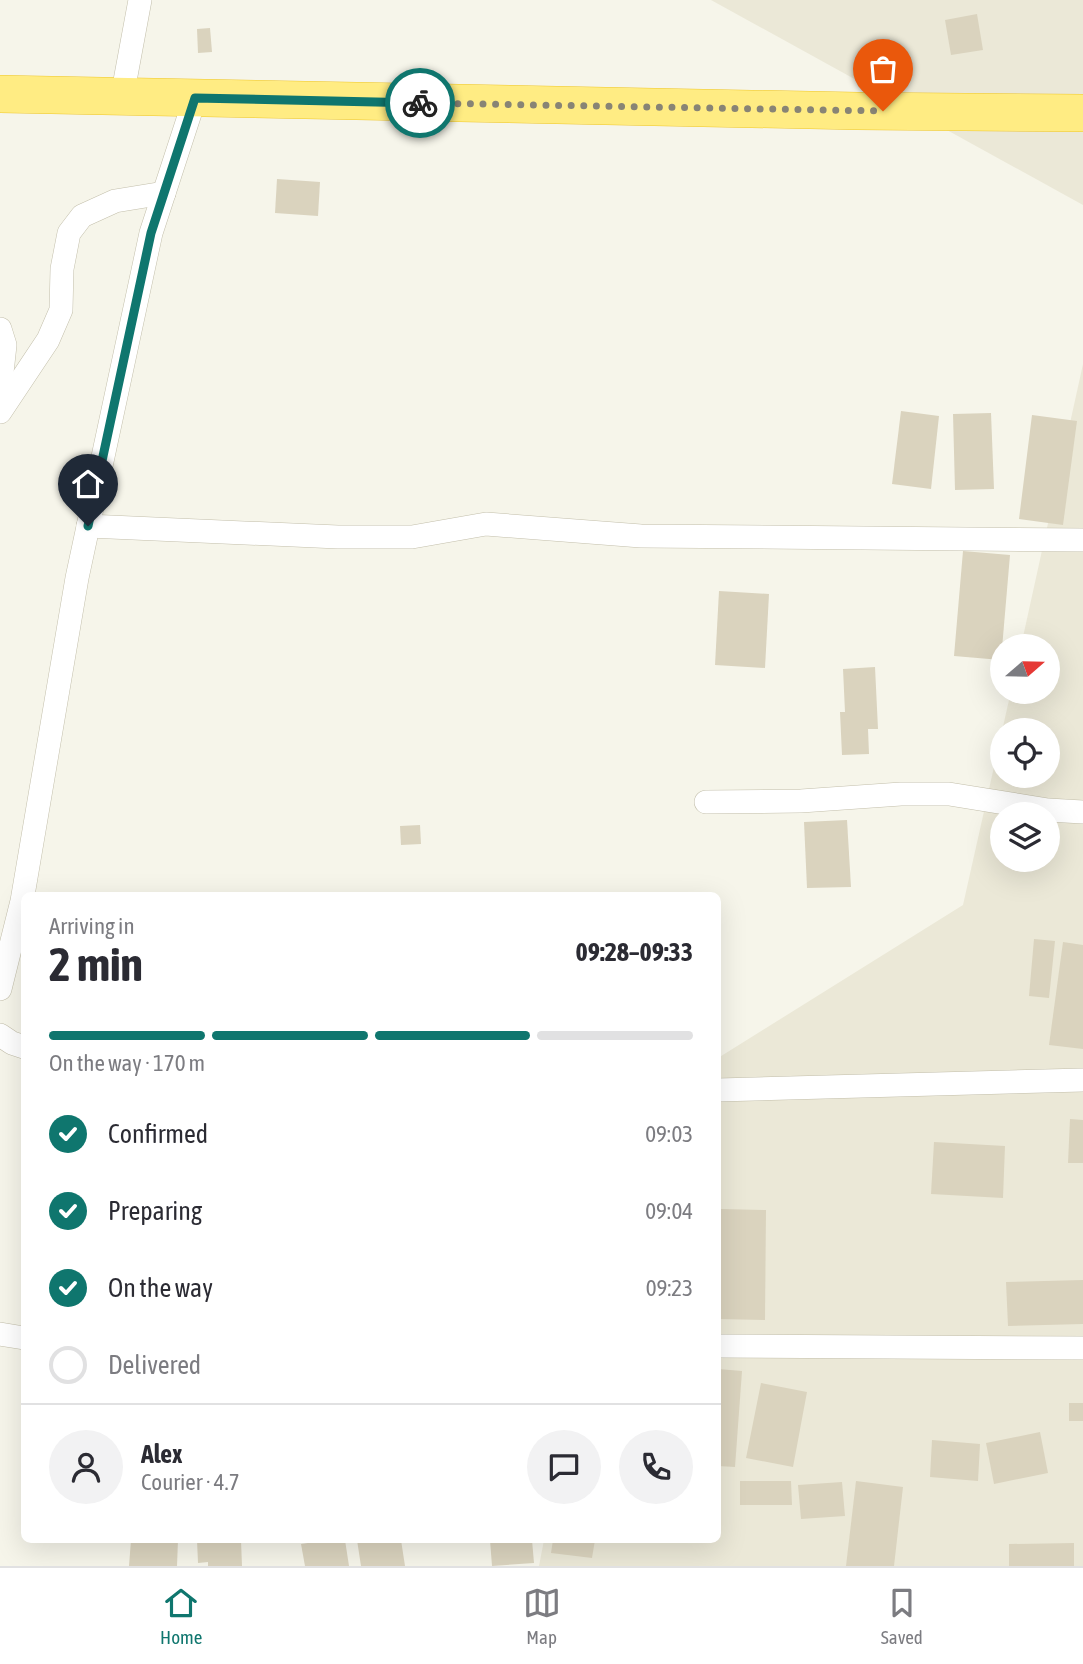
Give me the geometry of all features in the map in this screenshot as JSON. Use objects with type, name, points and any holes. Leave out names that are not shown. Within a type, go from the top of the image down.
[{"type":"highway","points":[[0,94],[844,111],[1083,113]]},
{"type":"street","points":[[122,97],[140,0]]},
{"type":"street","points":[[24,892],[77,578],[151,233],[195,98]]},
{"type":"street","points":[[0,412],[48,340],[61,310],[62,269],[69,233],[82,216],[115,201],[164,193]]},
{"type":"street","points":[[0,330],[5,345],[0,391]]},
{"type":"street","points":[[88,526],[338,537],[412,537],[485,524],[640,536],[1083,540]]},
{"type":"street","points":[[706,802],[801,801],[901,794],[949,794],[1048,810],[1083,812]]},
{"type":"street","points":[[0,989],[21,905]]},
{"type":"street","points":[[0,1035],[21,1046]]},
{"type":"street","points":[[721,1090],[1083,1080]]},
{"type":"street","points":[[0,1334],[21,1338]]},
{"type":"street","points":[[721,1346],[1083,1348]]},
{"type":"shaded area","points":[[711,0],[1083,0],[1083,205]]},
{"type":"shaded area","points":[[1083,364],[1083,1566],[539,1566],[543,1543],[721,1543],[721,1056],[963,905],[990,785],[990,788],[1060,788],[1060,718],[1005,718],[1008,704],[1060,704],[1060,634],[1024,634]]},
{"type":"building","points":[[977,14],[983,50],[951,55],[945,20]]},
{"type":"building","points":[[210,28],[212,52],[198,53],[197,29]]},
{"type":"building","points":[[277,179],[320,182],[318,216],[275,213]]},
{"type":"building","points":[[901,411],[939,416],[931,489],[892,484]]},
{"type":"building","points":[[991,413],[994,489],[955,490],[953,414]]},
{"type":"building","points":[[1032,415],[1077,421],[1063,525],[1019,519]]},
{"type":"building","points":[[963,551],[1010,555],[1003,634],[990,634],[990,659],[954,656]]},
{"type":"building","points":[[719,591],[769,594],[765,668],[715,665]]},
{"type":"building","points":[[875,667],[878,729],[868,729],[869,754],[842,755],[840,712],[845,712],[843,669]]},
{"type":"building","points":[[847,820],[851,887],[807,888],[804,822]]},
{"type":"building","points":[[420,825],[421,844],[401,845],[400,826]]},
{"type":"building","points":[[1034,939],[1055,941],[1049,998],[1029,996]]},
{"type":"building","points":[[1063,942],[1083,945],[1083,1049],[1049,1045]]},
{"type":"building","points":[[1070,1119],[1083,1120],[1083,1163],[1068,1163]]},
{"type":"building","points":[[934,1142],[1005,1146],[1003,1198],[931,1194]]},
{"type":"building","points":[[721,1209],[766,1210],[765,1320],[721,1319]]},
{"type":"building","points":[[1083,1280],[1083,1324],[1008,1326],[1006,1282]]},
{"type":"building","points":[[721,1369],[742,1371],[735,1467],[721,1466]]},
{"type":"building","points":[[761,1383],[807,1392],[793,1467],[746,1458]]},
{"type":"building","points":[[1069,1403],[1083,1403],[1083,1421],[1069,1421]]},
{"type":"building","points":[[1040,1432],[1048,1473],[994,1484],[986,1443]]},
{"type":"building","points":[[932,1440],[980,1444],[978,1481],[930,1477]]},
{"type":"building","points":[[740,1481],[791,1481],[792,1505],[740,1505]]},
{"type":"building","points":[[856,1481],[903,1487],[894,1566],[846,1566]]},
{"type":"building","points":[[842,1482],[845,1516],[801,1519],[798,1485]]},
{"type":"building","points":[[131,1543],[178,1543],[177,1566],[129,1566]]},
{"type":"building","points":[[197,1543],[241,1543],[242,1566],[208,1566],[208,1562],[198,1563]]},
{"type":"building","points":[[345,1543],[349,1566],[305,1566],[301,1544]]},
{"type":"building","points":[[357,1543],[401,1543],[405,1566],[361,1566]]},
{"type":"building","points":[[490,1543],[532,1543],[534,1563],[492,1566]]},
{"type":"building","points":[[553,1543],[594,1543],[592,1558],[551,1553]]},
{"type":"building","points":[[1074,1543],[1074,1566],[1009,1566],[1009,1544]]},
{"type":"way so far","points":[[420,103],[883,111]]},
{"type":"route","points":[[88,526],[151,233],[195,98],[420,103]]}]
